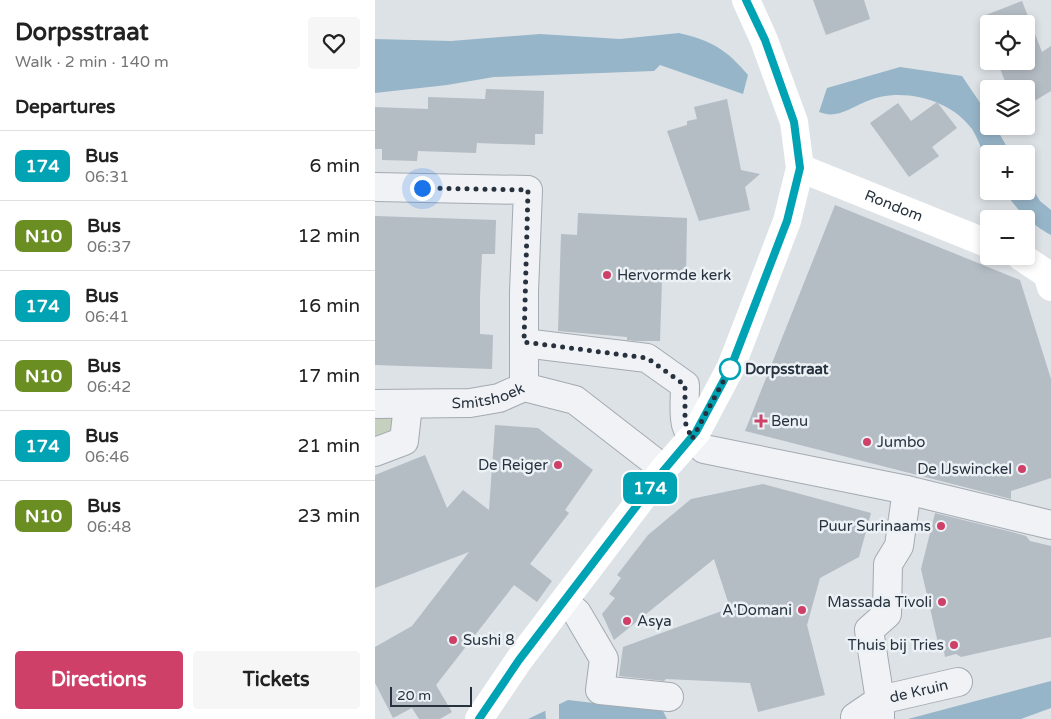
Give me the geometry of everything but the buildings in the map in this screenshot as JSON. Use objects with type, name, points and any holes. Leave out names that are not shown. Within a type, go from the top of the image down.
[{"type":"street","points":[[479,719],[519,660],[664,470],[692,439],[731,367],[787,221],[800,168],[794,122],[765,40],[745,0]]},
{"type":"street","name":"Rondom","points":[[800,168],[980,240]]},
{"type":"street","points":[[375,187],[528,190],[524,387]]},
{"type":"street","points":[[1034,265],[1047,274],[1051,287]]},
{"type":"street","points":[[524,342],[647,358],[685,385],[685,422],[692,439],[704,449],[907,490],[1051,524]]},
{"type":"street","name":"Smitshoek","points":[[375,404],[470,403],[499,398],[524,387],[575,400],[664,470]]},
{"type":"street","points":[[375,452],[404,440],[408,405]]},
{"type":"street","name":"de Kruin","points":[[907,490],[899,546],[888,564],[887,614],[869,630],[872,712],[958,682]]},
{"type":"street","points":[[565,602],[577,613],[604,660],[600,690],[669,697]]},
{"type":"green space","points":[[375,414],[390,414],[394,418],[391,432],[375,439]]},
{"type":"water","points":[[679,33],[710,43],[733,59],[748,75],[743,94],[660,65],[654,71],[494,77],[447,85],[375,93],[375,39],[451,41],[540,34],[620,39]]},
{"type":"water","points":[[900,67],[962,76],[980,103],[980,135],[1000,135],[1006,145],[980,146],[972,129],[951,109],[923,98],[908,95],[878,97],[837,114],[825,114],[819,112],[827,88]]},
{"type":"water","points":[[1035,193],[1040,201],[1051,210],[1051,235],[1035,225],[1035,210],[1020,210],[1011,200],[1035,200]]},
{"type":"water","points":[[1051,681],[1051,708],[1021,719],[908,719]]},
{"type":"water","points":[[568,700],[663,711],[667,719],[528,719]]},
{"type":"pier","points":[[559,702],[559,719],[546,719],[545,708]]},
{"type":"bus line","name":"174","points":[[479,719],[498,688],[519,660],[664,470],[692,439],[731,367],[778,240],[787,221],[800,168],[794,122],[765,40],[746,0]]},
{"type":"place","name":"Hervormde kerk","points":[[607,275]]},
{"type":"place","name":"Dorpsstraat","points":[[730,369]]},
{"type":"place","name":"Benu","points":[[761,421]]},
{"type":"place","name":"Jumbo","points":[[867,442]]},
{"type":"place","name":"De Reiger","points":[[558,465]]},
{"type":"place","name":"De IJswinckel","points":[[1022,469]]},
{"type":"place","name":"Puur Surinaams","points":[[941,526]]},
{"type":"place","name":"Massada Tivoli","points":[[942,602]]},
{"type":"place","name":"A'Domani","points":[[802,610]]},
{"type":"place","name":"Asya","points":[[627,621]]},
{"type":"place","name":"Sushi 8","points":[[453,640]]},
{"type":"place","name":"Thuis bij Tries","points":[[954,645]]},
{"type":"route","points":[[422,188],[528,190],[524,342],[647,358],[685,385],[685,422],[692,439],[731,367],[730,369]]}]
